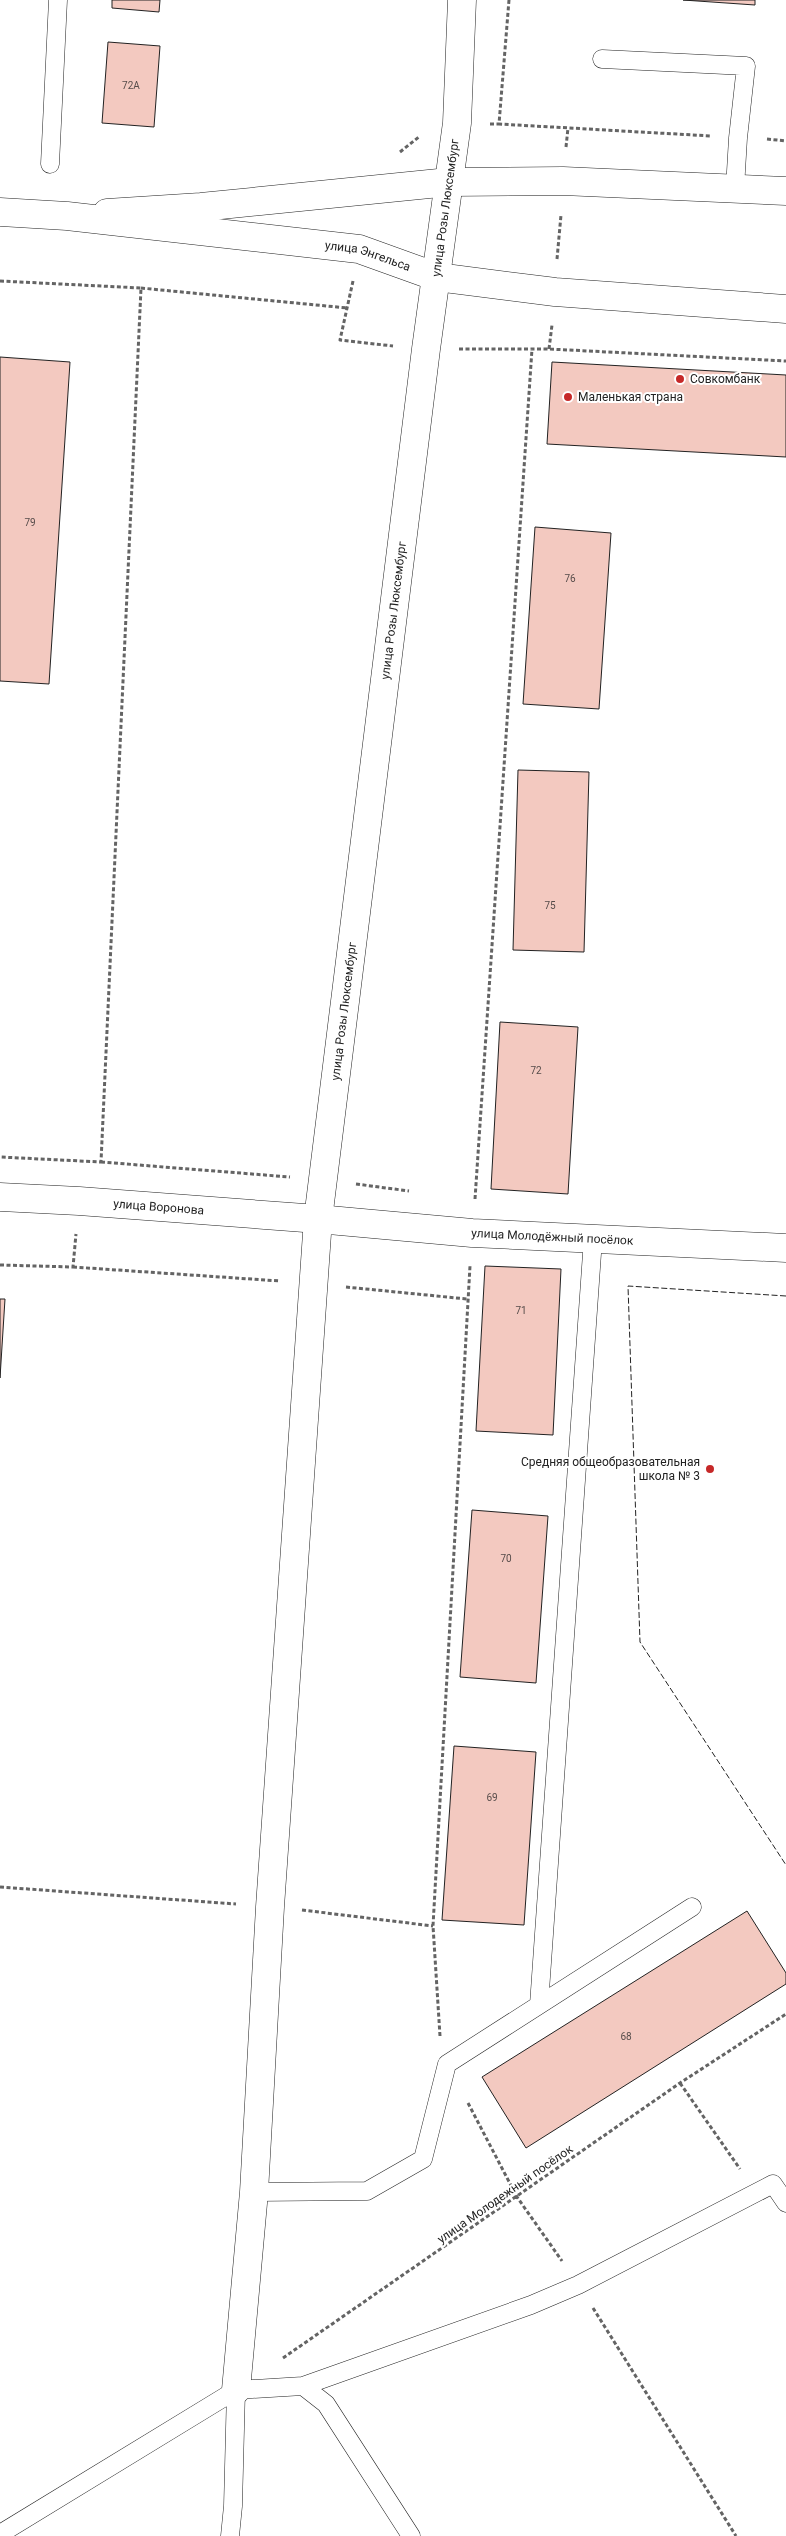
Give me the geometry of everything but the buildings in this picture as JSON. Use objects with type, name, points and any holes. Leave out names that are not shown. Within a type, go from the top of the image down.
[{"type":"street","name":"улица Розы Люксембург","points":[[236,2390],[254,2192],[270,1907],[312,1283],[318,1219],[426,350],[457,123],[462,0]]},
{"type":"street","name":"улица Энгельса","points":[[67,216],[201,207],[450,182],[563,181],[786,191]]},
{"type":"street","name":"улица Энгельса","points":[[0,212],[67,216],[360,249],[437,277],[555,292],[786,308]]},
{"type":"street","name":"улица Воронова","points":[[0,1197],[318,1219]]},
{"type":"street","name":"улица Молодёжный посёлок","points":[[318,1219],[472,1233],[786,1248]]},
{"type":"lane","points":[[50,164],[58,0]]},
{"type":"lane","points":[[602,59],[746,66],[738,138],[735,188]]},
{"type":"lane","points":[[539,2004],[593,1239]]},
{"type":"lane","points":[[254,2192],[367,2191],[423,2158],[447,2064],[692,1907]]},
{"type":"lane","points":[[0,2534],[236,2390],[304,2386],[531,2306],[578,2285],[773,2184],[786,2204]]},
{"type":"lane","points":[[304,2386],[326,2404],[411,2536]]},
{"type":"lane","points":[[230,2536],[233,2506],[236,2390]]},
{"type":"path","points":[[509,0],[499,124],[786,141]]},
{"type":"path","points":[[549,349],[568,128]]},
{"type":"path","points":[[0,281],[141,288],[347,308]]},
{"type":"path","points":[[101,1162],[141,288]]},
{"type":"path","points":[[340,340],[426,350],[549,349],[786,361]]},
{"type":"path","points":[[532,349],[476,1200],[467,1299],[433,1926],[440,2039],[447,2064],[517,2197],[578,2285],[736,2536]]},
{"type":"path","points":[[0,1157],[101,1162],[323,1180],[418,1192]]},
{"type":"path","points":[[466,1198],[476,1200]]},
{"type":"path","points":[[74,1267],[312,1283],[467,1299]]},
{"type":"path","points":[[0,1887],[270,1907],[433,1926]]},
{"type":"path","name":"улица Молодежный посёлок","points":[[236,2390],[680,2083],[786,2014]]},
{"type":"path","points":[[680,2083],[758,2193]]},
{"type":"fence","points":[[786,1296],[628,1286],[640,1642],[786,1865]]},
{"type":"place","name":"Совкомбанк","points":[[680,379]]},
{"type":"place","name":"Маленькая страна","points":[[568,397]]},
{"type":"place","name":"Средняя общеобразовательная школа № 3","points":[[710,1469]]}]
